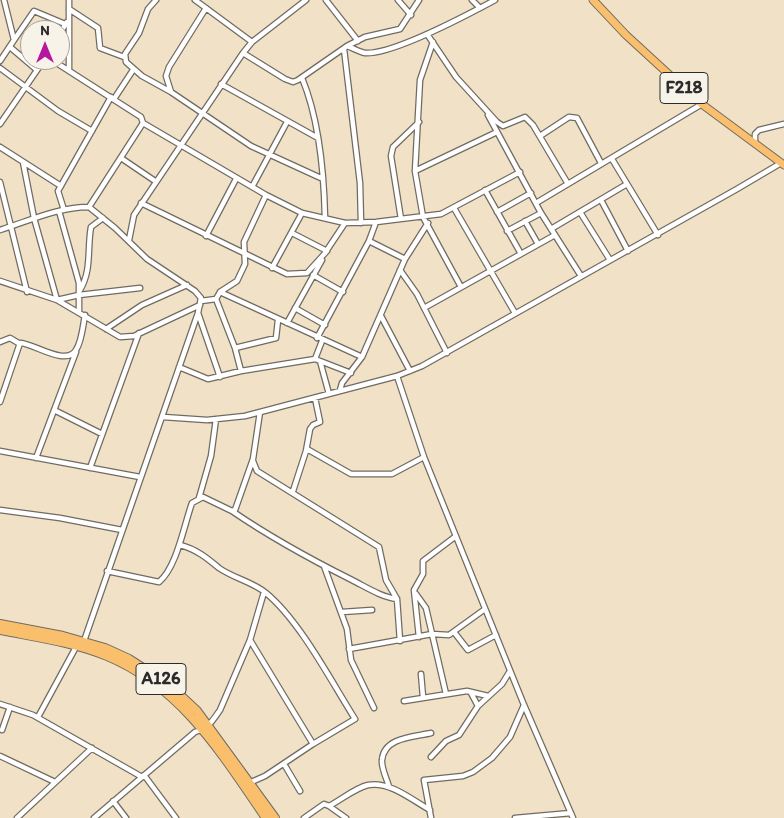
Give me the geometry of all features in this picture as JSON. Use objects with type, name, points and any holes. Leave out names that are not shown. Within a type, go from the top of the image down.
[{"type":"highway","name":"A126","points":[[0,624],[84,641],[117,653],[156,676],[178,692],[200,720],[202,729],[270,816]]},
{"type":"highway","name":"A126","points":[[0,630],[76,646],[116,660],[174,698],[200,720]]},
{"type":"highway","name":"A126","points":[[202,729],[249,782],[270,816]]},
{"type":"main road","name":"F218","points":[[593,0],[626,35],[702,104],[782,164]]},
{"type":"street","points":[[4,0],[14,40]]},
{"type":"street","points":[[68,20],[69,0]]},
{"type":"street","points":[[124,57],[139,33],[148,10],[156,0]]},
{"type":"street","points":[[195,0],[252,42]]},
{"type":"street","points":[[129,240],[134,215],[141,203],[203,113],[220,84],[252,42],[306,0]]},
{"type":"street","points":[[326,0],[358,41]]},
{"type":"street","points":[[398,0],[411,15]]},
{"type":"street","points":[[243,53],[293,82],[302,78],[345,47],[374,34],[400,29],[420,0]]},
{"type":"street","points":[[472,0],[480,8]]},
{"type":"street","points":[[345,47],[367,53],[399,45],[428,34],[495,0]]},
{"type":"street","points":[[171,92],[166,76],[169,67],[206,8]]},
{"type":"street","points":[[69,9],[98,28],[100,48],[124,57],[133,70],[171,92],[251,146],[323,179]]},
{"type":"street","points":[[28,20],[35,10],[57,20]]},
{"type":"street","points":[[0,62],[20,31]]},
{"type":"street","points":[[428,34],[456,77],[502,126],[525,117],[540,136],[568,184]]},
{"type":"street","points":[[433,42],[420,80],[415,171],[423,217],[428,223],[461,287]]},
{"type":"street","points":[[10,47],[20,56]]},
{"type":"street","points":[[345,47],[360,183],[360,223]]},
{"type":"street","points":[[0,68],[58,111],[92,131]]},
{"type":"street","points":[[0,124],[37,70]]},
{"type":"street","points":[[69,70],[141,117],[143,123],[180,146],[266,196],[302,213],[345,222],[360,223],[441,214],[520,172]]},
{"type":"street","points":[[79,311],[79,292],[58,195],[60,186],[92,131],[133,70]]},
{"type":"street","points":[[302,78],[314,109],[314,127],[318,138],[323,179],[325,218]]},
{"type":"street","points":[[220,84],[318,138]]},
{"type":"street","points":[[536,202],[601,163],[612,159],[702,104]]},
{"type":"street","points":[[486,111],[554,235],[581,276]]},
{"type":"street","points":[[540,136],[569,117],[577,118],[601,163]]},
{"type":"street","points":[[401,219],[391,156],[393,147],[419,121]]},
{"type":"street","points":[[252,187],[287,122]]},
{"type":"street","points":[[89,207],[143,123]]},
{"type":"street","points":[[756,145],[755,134],[758,130],[784,124]]},
{"type":"street","points":[[415,171],[497,132]]},
{"type":"street","points":[[0,147],[60,186]]},
{"type":"street","points":[[121,158],[155,182]]},
{"type":"street","points":[[612,159],[658,234]]},
{"type":"street","points":[[23,162],[34,218],[57,300]]},
{"type":"street","points":[[163,417],[216,419],[245,416],[410,371],[447,353],[782,164]]},
{"type":"street","points":[[206,236],[236,179]]},
{"type":"street","points":[[0,182],[27,292]]},
{"type":"street","points":[[551,229],[627,184]]},
{"type":"street","points":[[485,190],[521,254]]},
{"type":"street","points":[[497,212],[531,193]]},
{"type":"street","points":[[241,371],[235,348],[216,300],[220,292],[237,280],[245,264],[244,242],[266,196]]},
{"type":"street","points":[[601,200],[628,251]]},
{"type":"street","points":[[141,203],[244,255],[287,274],[307,273],[326,251]]},
{"type":"street","points":[[0,230],[34,218],[89,207],[129,240],[147,259],[195,291],[200,303],[163,417],[140,477],[84,641]]},
{"type":"street","points":[[454,208],[515,313]]},
{"type":"street","points":[[580,212],[610,260]]},
{"type":"street","points":[[272,268],[302,213]]},
{"type":"street","points":[[507,231],[542,213]]},
{"type":"street","points":[[79,292],[84,282],[89,262],[91,227],[103,218]]},
{"type":"street","points":[[525,221],[538,244]]},
{"type":"street","points":[[287,323],[326,251],[345,222]]},
{"type":"street","points":[[329,394],[317,360],[320,339],[325,325],[369,241],[376,222]]},
{"type":"street","points":[[340,390],[342,383],[362,357],[405,259],[428,223]]},
{"type":"street","points":[[292,233],[326,251]]},
{"type":"street","points":[[424,308],[554,235]]},
{"type":"street","points":[[369,241],[405,259]]},
{"type":"street","points":[[400,270],[418,294],[447,353]]},
{"type":"street","points":[[313,276],[343,292]]},
{"type":"street","points":[[0,281],[27,292],[57,300],[79,311],[120,337],[129,337],[200,303],[216,300]]},
{"type":"street","points":[[106,329],[142,305],[187,285]]},
{"type":"street","points":[[57,300],[79,292],[140,288]]},
{"type":"street","points":[[220,292],[362,357]]},
{"type":"street","points":[[295,308],[325,325]]},
{"type":"street","points":[[198,313],[220,377]]},
{"type":"street","points":[[36,458],[76,350],[85,315]]},
{"type":"street","points":[[381,316],[410,371]]},
{"type":"street","points":[[235,348],[276,338],[278,320]]},
{"type":"street","points":[[90,468],[139,333]]},
{"type":"street","points":[[0,342],[10,338],[20,344],[23,342],[57,356],[71,354],[76,350]]},
{"type":"street","points":[[0,402],[20,344]]},
{"type":"street","points":[[179,367],[208,379],[241,371],[317,360],[351,372]]},
{"type":"street","points":[[397,376],[424,458],[524,705],[572,816],[515,818]]},
{"type":"street","points":[[293,491],[310,429],[320,422],[315,398]]},
{"type":"street","points":[[54,410],[102,434]]},
{"type":"street","points":[[232,511],[235,510],[253,459],[260,412]]},
{"type":"street","points":[[199,498],[211,456],[216,419]]},
{"type":"street","points":[[306,449],[351,474],[392,474],[424,458]]},
{"type":"street","points":[[0,451],[140,477]]},
{"type":"street","points":[[253,459],[258,470],[379,547],[386,580],[392,596]]},
{"type":"street","points":[[107,571],[159,582],[180,545],[180,537],[192,503],[199,498],[208,498],[232,511],[265,534],[324,566],[397,599],[400,641]]},
{"type":"street","points":[[0,510],[60,518],[122,530]]},
{"type":"street","points":[[419,637],[414,590],[423,574],[423,561],[456,536]]},
{"type":"street","points":[[180,545],[201,553],[220,568],[264,592],[287,616],[355,719],[284,764],[249,782]]},
{"type":"street","points":[[324,566],[347,629],[351,660],[374,708]]},
{"type":"street","points":[[94,818],[202,729],[220,710],[250,640],[264,592]]},
{"type":"street","points":[[415,593],[426,608],[446,694]]},
{"type":"street","points":[[342,612],[372,610]]},
{"type":"street","points":[[349,650],[432,634],[446,636],[485,610]]},
{"type":"street","points":[[454,632],[468,650],[496,635]]},
{"type":"street","points":[[250,640],[313,744]]},
{"type":"street","points":[[38,717],[76,646]]},
{"type":"street","points":[[431,757],[446,741],[459,735],[478,706],[502,684],[510,671]]},
{"type":"street","points":[[421,674],[423,697]]},
{"type":"street","points":[[471,693],[478,706]]},
{"type":"street","points":[[404,701],[446,694],[471,693],[488,696]]},
{"type":"street","points":[[0,704],[38,717],[143,776],[176,818]]},
{"type":"street","points":[[431,818],[424,780],[463,776],[473,772],[492,758],[510,737],[524,705]]},
{"type":"street","points":[[2,730],[10,707]]},
{"type":"street","points":[[200,720],[202,729]]},
{"type":"street","points":[[389,787],[382,762],[388,748],[397,740],[431,733]]},
{"type":"street","points":[[18,818],[92,748]]},
{"type":"street","points":[[1,758],[55,782]]},
{"type":"street","points":[[284,764],[300,790]]},
{"type":"street","points":[[329,806],[366,786],[389,787],[430,810]]},
{"type":"street","points":[[113,802],[126,818]]},
{"type":"street","points":[[304,818],[324,804],[346,818]]}]
